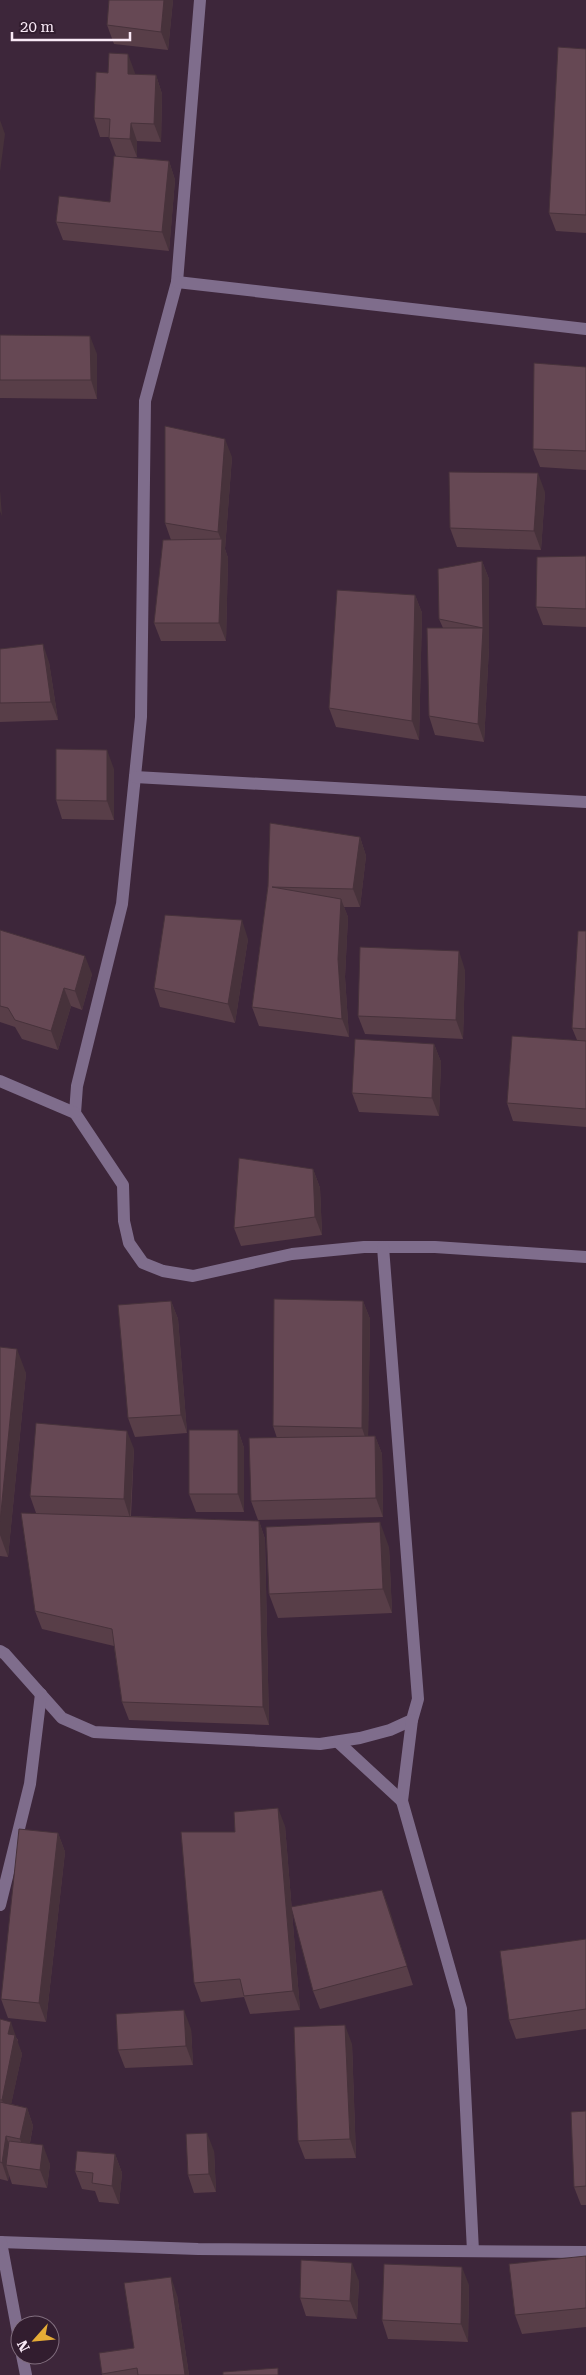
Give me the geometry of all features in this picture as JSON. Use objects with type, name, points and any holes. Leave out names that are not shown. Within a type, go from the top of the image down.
[{"type":"street","points":[[75,1113],[77,1086],[122,904],[141,717],[145,401],[177,282],[200,0]]},
{"type":"street","points":[[177,282],[586,329]]},
{"type":"street","points":[[135,777],[586,802]]},
{"type":"street","points":[[0,1081],[75,1113],[123,1185],[124,1221],[129,1243],[143,1263],[163,1271],[193,1276],[292,1254],[384,1247],[435,1247],[586,1257]]},
{"type":"street","points":[[384,1247],[418,1699],[412,1720],[402,1801],[461,2009],[473,2251]]},
{"type":"street","points":[[0,1651],[62,1718],[94,1732],[320,1744],[338,1742],[390,1730],[412,1720]]},
{"type":"street","points":[[0,1905],[30,1784],[41,1694]]},
{"type":"street","points":[[338,1742],[402,1801]]},
{"type":"street","points":[[14,2315],[0,2242],[198,2249],[586,2252]]},
{"type":"building","points":[[109,0],[164,0],[161,32],[107,25]]},
{"type":"building","points":[[558,47],[586,49],[586,215],[549,213]]},
{"type":"building","points":[[109,53],[128,54],[128,74],[156,75],[154,124],[131,123],[130,139],[109,138],[110,119],[94,118],[96,72],[108,73]]},
{"type":"building","points":[[114,156],[169,161],[162,232],[56,222],[59,196],[110,202]]},
{"type":"building","points":[[0,335],[90,336],[91,380],[0,380]]},
{"type":"building","points":[[534,363],[586,367],[586,451],[533,449]]},
{"type":"building","points":[[165,426],[225,439],[218,532],[165,523]]},
{"type":"building","points":[[449,472],[538,473],[534,531],[450,528]]},
{"type":"building","points":[[222,539],[219,623],[154,623],[163,540]]},
{"type":"building","points":[[586,556],[586,609],[536,607],[537,557]]},
{"type":"building","points":[[482,561],[483,628],[439,619],[438,569]]},
{"type":"building","points":[[337,590],[415,595],[412,721],[329,708]]},
{"type":"building","points":[[427,628],[483,628],[478,724],[429,716]]},
{"type":"building","points":[[43,644],[51,702],[0,703],[0,649]]},
{"type":"building","points":[[56,749],[107,750],[107,801],[56,800]]},
{"type":"building","points":[[270,823],[360,837],[353,889],[272,887],[341,899],[338,959],[342,1019],[252,1007],[268,886]]},
{"type":"building","points":[[165,915],[242,920],[228,1004],[154,988]]},
{"type":"building","points":[[0,930],[85,956],[75,991],[64,988],[51,1031],[15,1020],[8,1008],[0,1006]]},
{"type":"building","points":[[578,931],[586,931],[586,1029],[572,1028]]},
{"type":"building","points":[[360,947],[459,951],[456,1020],[358,1016]]},
{"type":"building","points":[[512,1036],[586,1041],[586,1109],[507,1103]]},
{"type":"building","points":[[355,1039],[434,1044],[432,1098],[352,1093]]},
{"type":"building","points":[[239,1158],[313,1169],[315,1217],[234,1228]]},
{"type":"building","points":[[274,1299],[363,1301],[362,1428],[273,1426]]},
{"type":"building","points":[[171,1301],[181,1415],[128,1418],[118,1305]]},
{"type":"building","points":[[0,1347],[17,1349],[0,1522]]},
{"type":"building","points":[[36,1423],[127,1431],[124,1499],[30,1496]]},
{"type":"building","points":[[189,1430],[238,1430],[238,1494],[189,1494]]},
{"type":"building","points":[[375,1436],[376,1498],[251,1501],[249,1438]]},
{"type":"building","points":[[21,1513],[259,1521],[263,1707],[122,1702],[112,1629],[35,1611]]},
{"type":"building","points":[[380,1522],[383,1589],[269,1594],[266,1527]]},
{"type":"building","points":[[278,1808],[293,1991],[244,1996],[240,1979],[194,1983],[181,1832],[235,1832],[234,1812]]},
{"type":"building","points":[[19,1829],[58,1833],[39,2003],[1,1999]]},
{"type":"building","points":[[382,1890],[407,1966],[313,1991],[291,1907]]},
{"type":"building","points":[[586,1939],[586,2009],[509,2020],[500,1951]]},
{"type":"building","points":[[184,2010],[186,2046],[118,2050],[116,2014]]},
{"type":"building","points":[[0,2019],[11,2022],[8,2034],[15,2035],[2,2100],[0,2100]]},
{"type":"building","points":[[345,2025],[350,2139],[298,2141],[294,2027]]},
{"type":"building","points":[[0,2102],[27,2108],[20,2139],[6,2136],[2,2163],[0,2162]]},
{"type":"building","points":[[586,2111],[586,2186],[574,2187],[571,2112]]},
{"type":"building","points":[[207,2133],[209,2174],[188,2175],[186,2134]]},
{"type":"building","points":[[9,2141],[43,2145],[40,2170],[6,2165]]},
{"type":"building","points":[[77,2151],[115,2154],[112,2186],[92,2183],[93,2173],[75,2171]]},
{"type":"building","points":[[586,2256],[586,2308],[515,2315],[509,2264]]},
{"type":"building","points":[[301,2260],[352,2263],[350,2301],[300,2298]]},
{"type":"building","points":[[384,2264],[462,2267],[461,2324],[382,2320]]},
{"type":"building","points":[[171,2277],[185,2375],[138,2375],[137,2368],[102,2374],[99,2353],[134,2348],[124,2283]]},
{"type":"building","points":[[278,2368],[278,2375],[223,2375],[223,2372]]}]
